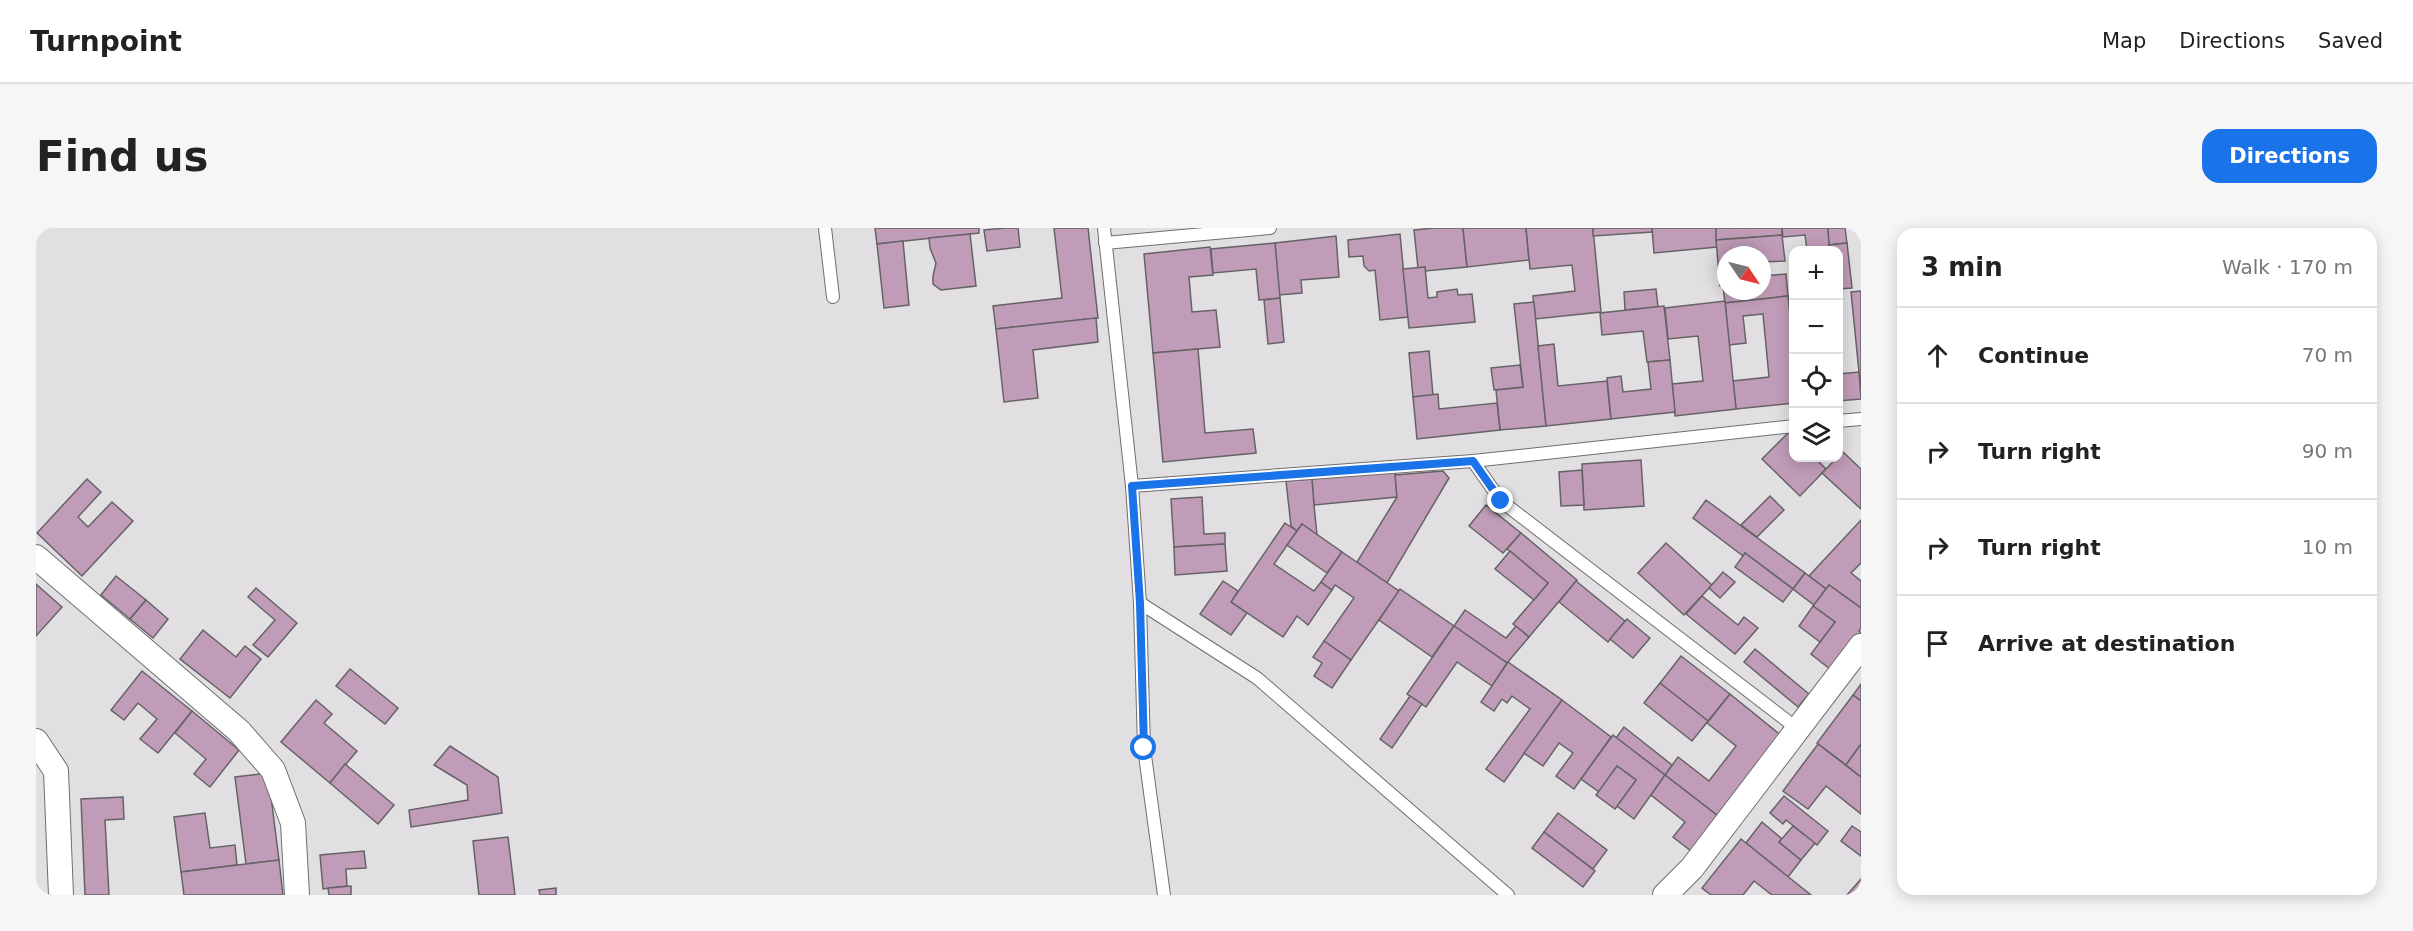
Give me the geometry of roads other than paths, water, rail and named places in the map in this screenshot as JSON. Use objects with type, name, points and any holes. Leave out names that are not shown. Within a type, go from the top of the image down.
[{"type":"street","points":[[36,556],[239,731],[273,770],[293,823],[297,895]]},
{"type":"street","points":[[1665,895],[1692,868],[1861,646]]},
{"type":"street","points":[[36,741],[56,771],[61,895]]},
{"type":"lane","points":[[825,228],[833,297]]},
{"type":"lane","points":[[1104,228],[1132,486],[1140,603],[1144,748],[1164,895]]},
{"type":"lane","points":[[1106,243],[1270,228]]},
{"type":"lane","points":[[1843,421],[1861,419]]},
{"type":"lane","points":[[1132,486],[1473,461],[1789,427]]},
{"type":"lane","points":[[1473,461],[1501,501],[1799,730]]},
{"type":"lane","points":[[1140,603],[1257,678],[1508,895]]}]
